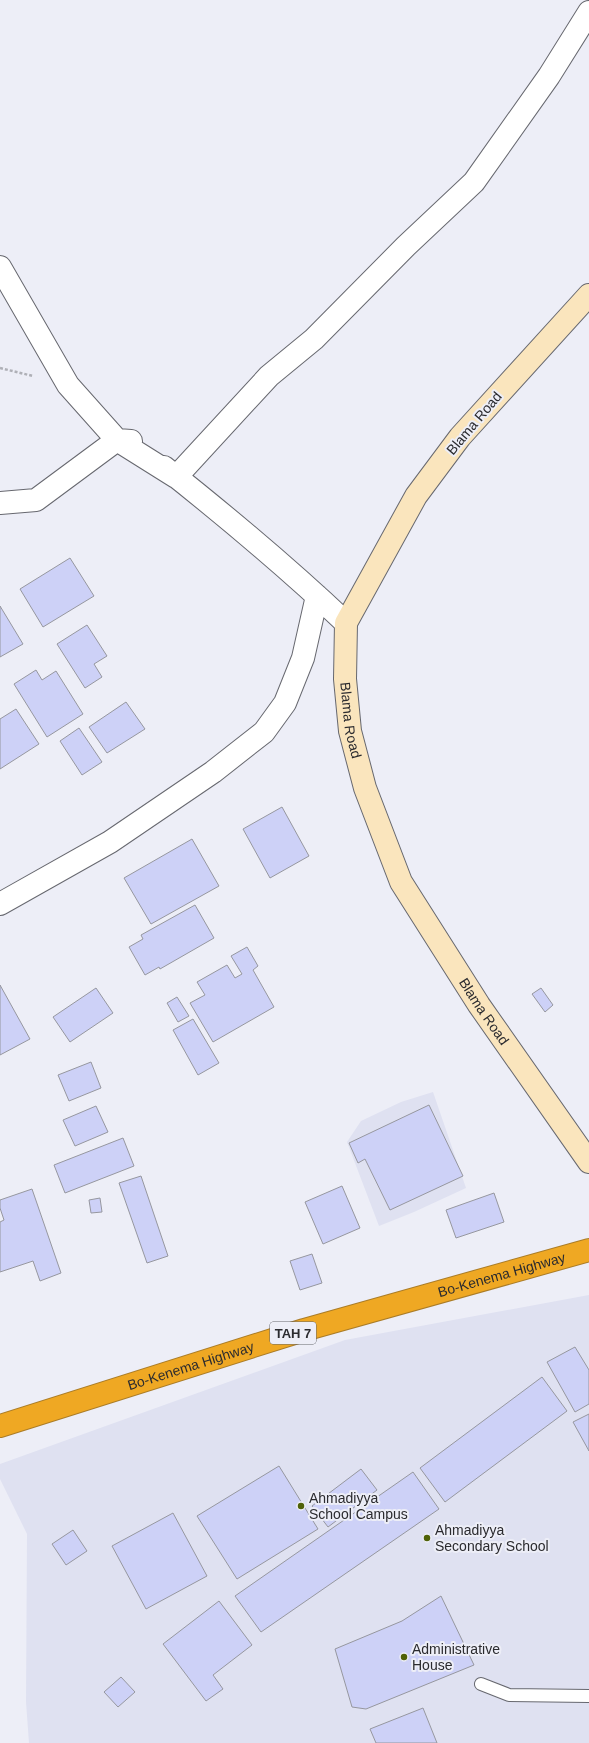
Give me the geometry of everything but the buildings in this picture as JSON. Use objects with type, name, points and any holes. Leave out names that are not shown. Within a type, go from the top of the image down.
[{"type":"highway","name":"Bo-Kenema Highway","points":[[0,1426],[304,1330],[589,1250]]},
{"type":"street","points":[[176,477],[269,376],[314,339],[406,246],[474,182],[549,76],[589,12]]},
{"type":"street","points":[[0,267],[68,385],[117,440]]},
{"type":"street","name":"Blama Road","points":[[589,295],[460,437],[416,496],[346,623],[345,678],[350,730],[365,788],[401,882],[479,1005],[589,1162]]},
{"type":"street","points":[[0,503],[36,500],[117,440],[131,441],[214,507],[346,623]]},
{"type":"street","points":[[0,904],[110,842],[213,772],[264,732],[285,703],[298,671],[303,658],[317,596]]},
{"type":"lane","points":[[481,1684],[509,1695],[589,1696]]},
{"type":"shaded area","points":[[433,1092],[466,1188],[379,1226],[347,1142],[361,1121],[401,1102]]},
{"type":"shaded area","name":"Ahmadiyya School Campus","points":[[589,1295],[589,1743],[29,1743],[26,1702],[27,1534],[0,1479],[0,1464],[345,1340]]},
{"type":"place","name":"Ahmadiyya School Campus","points":[[301,1506]]},
{"type":"place","name":"Ahmadiyya Secondary School","points":[[427,1538]]},
{"type":"place","name":"Administrative House","points":[[404,1657]]}]
